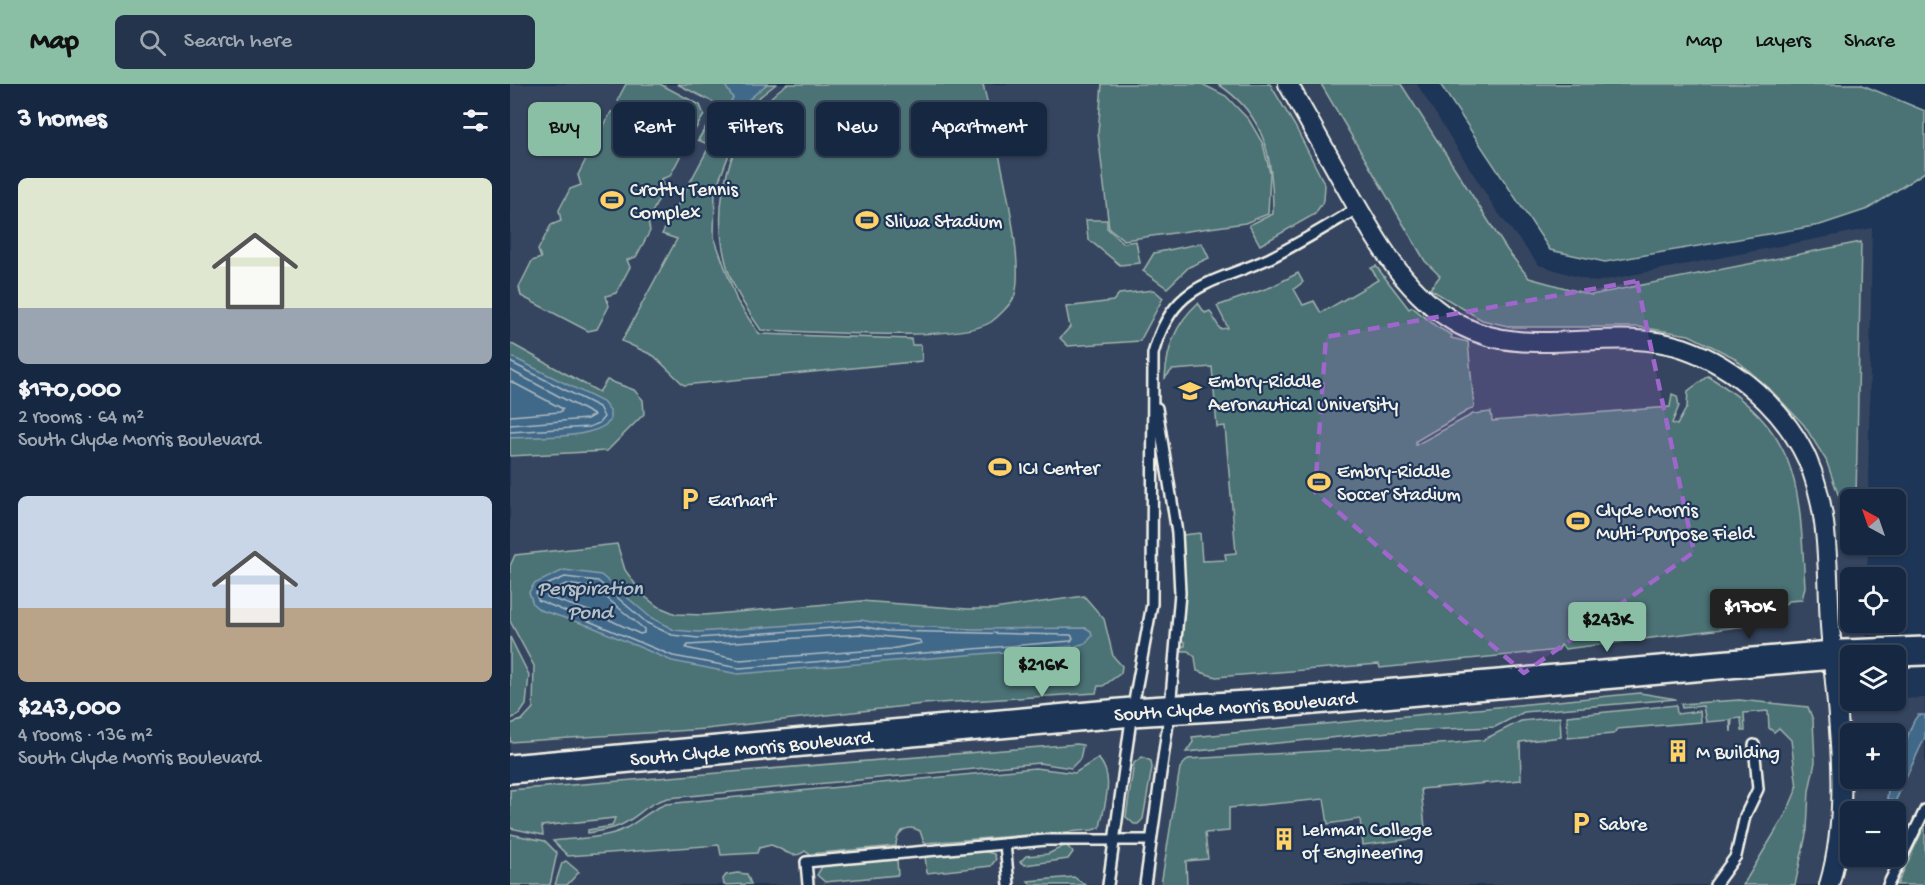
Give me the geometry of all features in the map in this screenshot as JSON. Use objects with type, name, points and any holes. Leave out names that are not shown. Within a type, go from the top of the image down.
[{"type":"main road","name":"South Clyde Morris Boulevard","points":[[510,769],[1132,712],[1280,703],[1833,655],[1925,651]]},
{"type":"street","points":[[1288,84],[1383,252],[1423,300],[1461,325],[1481,334],[1514,341],[1541,344],[1629,339],[1664,343],[1684,349],[1719,366],[1752,388],[1791,430],[1808,460],[1818,488],[1824,524],[1838,718],[1840,814],[1836,856],[1829,885]]},
{"type":"lane","points":[[1108,885],[1132,712],[1152,604],[1153,354],[1161,327],[1172,310],[1191,292],[1212,279],[1280,253],[1358,208]]},
{"type":"lane","points":[[1144,885],[1170,709],[1180,592],[1178,543],[1153,385]]},
{"type":"lane","points":[[1716,885],[1736,856],[1745,816],[1758,789],[1754,745]]},
{"type":"lane","points":[[1888,885],[1925,810]]},
{"type":"lane","points":[[808,885],[806,862],[1005,844],[1114,839],[1151,840]]},
{"type":"lane","points":[[1005,844],[1009,885]]},
{"type":"highlighted area","points":[[1637,281],[1694,552],[1524,673],[1315,492],[1326,337]]},
{"type":"shaded area","name":"Embry-Riddle Aeronautical University","points":[[510,84],[1417,84],[1496,210],[1539,265],[1595,282],[1872,228],[1868,489],[1840,489],[1840,555],[1868,555],[1867,567],[1840,567],[1840,633],[1867,633],[1866,645],[1840,645],[1840,711],[1906,711],[1906,699],[1925,698],[1925,885],[510,885]]},
{"type":"green space","name":"Crotty Tennis Complex","points":[[626,84],[660,84],[694,102],[619,102]]},
{"type":"green space","points":[[677,84],[776,84],[753,102],[713,102]]},
{"type":"green space","name":"Sliwa Stadium","points":[[787,84],[983,84],[987,102],[911,102],[911,156],[999,156],[1017,258],[1017,283],[1013,299],[1006,308],[991,322],[974,328],[948,332],[881,334],[761,330],[738,294],[728,270],[722,244],[721,218],[723,193],[733,156],[804,156],[804,102],[767,101]]},
{"type":"green space","points":[[1102,84],[1202,84],[1226,96],[1249,120],[1263,144],[1270,173],[1268,214],[1245,223],[1124,240],[1109,228],[1098,133]]},
{"type":"green space","points":[[1218,84],[1270,84],[1295,126],[1325,185],[1324,200],[1315,214],[1260,245],[1249,225],[1273,214],[1269,158],[1257,125],[1247,110]]},
{"type":"green space","points":[[1321,84],[1401,84],[1507,250],[1529,278],[1591,295],[1861,242],[1856,489],[1840,489],[1840,500],[1826,460],[1804,425],[1769,388],[1733,357],[1689,335],[1639,327],[1512,327],[1482,320],[1430,289],[1440,276],[1425,261]]},
{"type":"green space","points":[[1440,84],[1860,84],[1925,111],[1925,172],[1868,209],[1820,225],[1605,262],[1550,250]]},
{"type":"green space","name":"Crotty Tennis Complex","points":[[695,102],[700,105],[704,115],[695,130]]},
{"type":"green space","name":"Crotty Tennis Complex","points":[[613,111],[613,156],[680,156],[670,176],[661,179],[664,188],[648,221],[650,231],[636,257],[627,260],[630,267],[616,293],[606,296],[609,306],[597,329],[588,331],[521,296],[519,287],[532,261],[541,258],[538,250],[551,225],[561,221],[559,210],[570,189],[581,185],[578,175],[588,156],[601,156],[601,131]]},
{"type":"green space","points":[[707,125],[707,144],[698,140]]},
{"type":"green space","points":[[707,151],[707,156],[728,156],[715,191],[714,237],[737,301],[757,331],[760,334],[911,339],[912,345],[921,345],[922,361],[684,385],[654,356],[622,341],[677,239],[662,234]]},
{"type":"green space","points":[[1086,220],[1107,220],[1107,228],[1123,243],[1136,241],[1140,263],[1120,265],[1088,239]]},
{"type":"green space","points":[[1202,243],[1209,258],[1189,267],[1167,288],[1143,271],[1154,253]]},
{"type":"green space","points":[[1376,266],[1409,309],[1412,307],[1437,327],[1452,335],[1451,338],[1468,342],[1474,407],[1416,441],[1416,445],[1473,414],[1491,412],[1492,421],[1670,407],[1672,394],[1677,396],[1679,406],[1672,423],[1677,425],[1687,407],[1688,391],[1708,376],[1739,398],[1762,419],[1778,442],[1789,465],[1801,520],[1805,587],[1802,600],[1788,601],[1777,614],[1777,622],[1565,649],[1561,645],[1558,650],[1380,668],[1379,664],[1216,677],[1197,671],[1195,657],[1188,651],[1182,651],[1181,646],[1185,646],[1185,642],[1182,641],[1185,602],[1183,535],[1200,533],[1202,561],[1226,560],[1225,554],[1236,553],[1225,426],[1217,427],[1212,367],[1172,370],[1165,378],[1174,337],[1183,319],[1198,303],[1205,313],[1210,311],[1220,329],[1228,328],[1217,306],[1271,287],[1298,273],[1303,282],[1294,289],[1303,305],[1314,301],[1321,313],[1378,280],[1371,268]]},
{"type":"green space","points":[[1154,290],[1163,298],[1140,341],[1068,346],[1060,338],[1070,327],[1066,307],[1113,301],[1119,294]]},
{"type":"green space","points":[[510,343],[599,392],[607,380],[634,390],[643,400],[644,414],[607,451],[510,456]]},
{"type":"green space","points":[[617,544],[625,570],[643,595],[657,606],[676,614],[704,615],[861,601],[994,609],[1084,596],[1104,619],[1113,656],[1122,666],[1121,673],[1103,686],[1098,686],[1096,693],[923,704],[706,729],[510,742],[510,724],[522,720],[533,708],[534,666],[510,621],[510,566],[515,555]]},
{"type":"green space","points":[[510,637],[529,675],[526,705],[519,715],[510,719]]},
{"type":"green space","points":[[1640,693],[1676,699],[1524,712],[1495,727],[1400,731],[1186,752],[1193,742],[1192,737]]},
{"type":"green space","points":[[1739,700],[1808,707],[1813,720],[1815,762],[1809,791],[1807,830],[1795,885],[1743,885],[1787,812],[1797,788],[1791,740],[1779,728],[1774,732],[1769,728],[1768,711],[1744,713],[1745,731],[1742,731],[1741,718],[1732,719],[1731,732],[1730,720],[1706,722],[1703,706],[1682,708],[1681,704]]},
{"type":"green space","points":[[1676,705],[1677,714],[1700,711],[1701,722],[1617,729],[1613,734],[1568,738],[1567,716]]},
{"type":"green space","points":[[1560,717],[1561,737],[1520,742],[1521,780],[1421,789],[1426,837],[1363,845],[1360,819],[1328,824],[1324,799],[1229,808],[1229,831],[1205,833],[1208,859],[1186,861],[1187,885],[1161,885],[1180,768],[1188,759],[1483,740],[1521,721]]},
{"type":"green space","points":[[1083,745],[1080,759],[1071,768],[1039,763],[668,798],[654,803],[617,827],[588,833],[588,830],[612,826],[615,818],[542,826],[543,835],[510,828],[510,790]]},
{"type":"green space","points":[[1142,757],[1151,761],[1152,768],[1143,819],[1138,824],[1134,824],[1126,817],[1134,763]]},
{"type":"green space","points":[[1098,758],[1103,765],[1108,782],[1100,828],[1092,830],[924,843],[920,831],[911,828],[900,833],[896,846],[809,854],[805,851],[796,855],[771,845],[759,848],[757,853],[721,855],[719,845],[568,856],[553,841],[614,833],[666,804],[1035,768],[1075,773]]},
{"type":"green space","points":[[1925,825],[1925,885],[1897,885]]},
{"type":"green space","points":[[510,834],[545,841],[557,853],[550,885],[510,885]]},
{"type":"green space","points":[[1066,845],[1073,852],[1068,859],[1025,865],[1020,862],[1026,856],[1048,854]]},
{"type":"green space","points":[[983,851],[994,854],[996,859],[991,866],[927,873],[925,856]]},
{"type":"green space","points":[[897,859],[898,875],[825,882],[817,875],[823,865]]},
{"type":"green space","points":[[566,861],[579,872],[567,885],[555,885],[562,863]]},
{"type":"green space","points":[[747,874],[751,884],[724,885],[723,879],[726,875]]},
{"type":"green space","points":[[1074,877],[1085,885],[1031,885],[1028,881]]},
{"type":"water","points":[[724,84],[767,84],[746,102],[730,102],[733,98]]},
{"type":"water","points":[[510,356],[603,402],[610,411],[610,421],[602,427],[578,434],[510,438]]},
{"type":"water","name":"Perspiration Pond","points":[[564,570],[601,575],[650,617],[674,630],[698,632],[861,620],[888,625],[972,629],[1086,628],[1091,631],[1092,636],[1086,643],[1075,646],[738,674],[672,661],[590,626],[540,610],[533,604],[529,592],[534,584]]},
{"type":"water","points":[[1918,715],[1925,715],[1925,737],[1906,778],[1906,743]]},
{"type":"water","points":[[1888,789],[1901,789],[1895,801],[1887,799]]},
{"type":"place","name":"Crotty Tennis Complex","points":[[612,200]]},
{"type":"place","name":"Sliwa Stadium","points":[[867,220]]},
{"type":"place","name":"Embry-Riddle Aeronautical University","points":[[1190,391]]},
{"type":"place","name":"ICI Center","points":[[1000,467]]},
{"type":"place","name":"Embry-Riddle Soccer Stadium","points":[[1319,482]]},
{"type":"place","name":"Earhart","points":[[690,499]]},
{"type":"place","name":"Clyde Morris Multi-Purpose Field","points":[[1578,521]]},
{"type":"place","name":"M Building","points":[[1678,751]]},
{"type":"place","name":"Sabre","points":[[1581,823]]},
{"type":"place","name":"Lehman College of Engineering","points":[[1284,839]]}]
